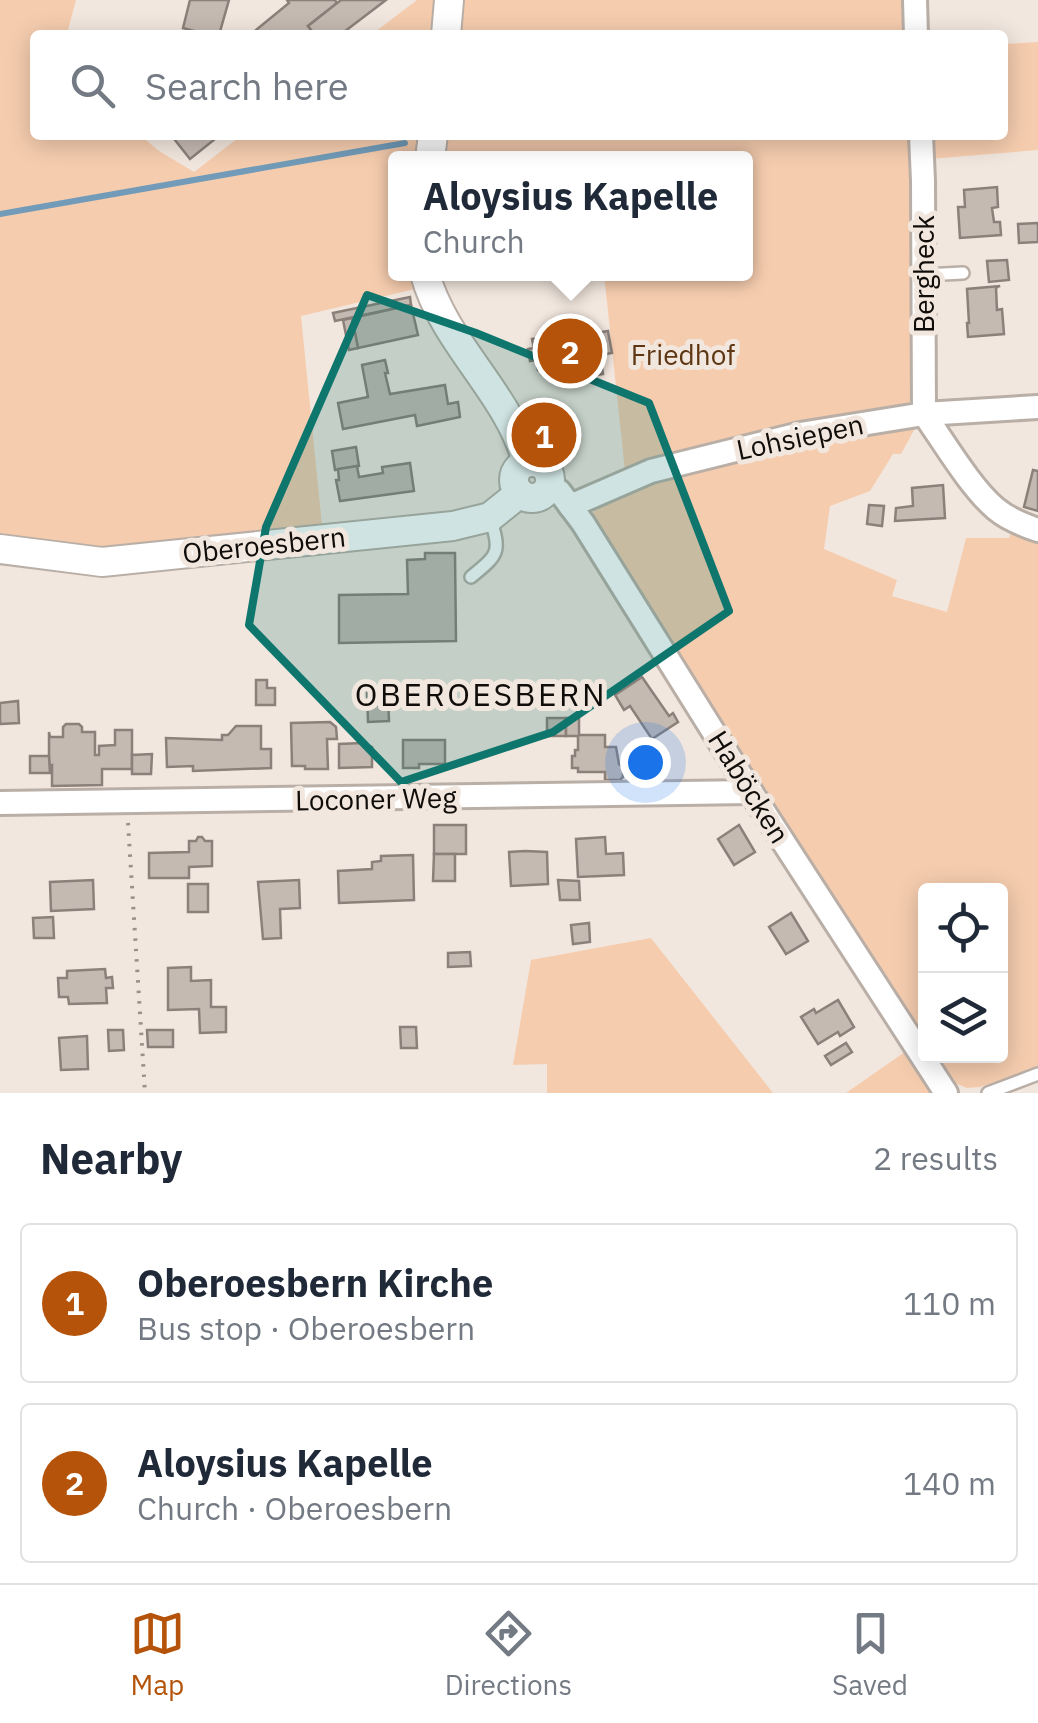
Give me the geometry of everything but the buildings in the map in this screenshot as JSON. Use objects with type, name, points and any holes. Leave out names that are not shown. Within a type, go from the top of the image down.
[{"type":"street","points":[[446,30],[449,0]]},
{"type":"street","points":[[915,0],[916,30]]},
{"type":"street","name":"Bergheck","points":[[921,140],[924,414]]},
{"type":"street","points":[[427,281],[441,317],[520,436],[527,462]]},
{"type":"street","name":"Lohsiepen","points":[[570,506],[651,471],[800,434],[924,414],[1038,407]]},
{"type":"street","points":[[924,414],[995,508],[1038,530]]},
{"type":"street","points":[[527,462],[544,467],[549,478],[546,492],[533,498],[516,488],[515,476],[527,462]]},
{"type":"street","name":"Haböcken","points":[[548,486],[560,491],[570,506],[946,1093]]},
{"type":"street","name":"Oberoesbern","points":[[0,549],[102,562],[453,526],[490,517],[520,493]]},
{"type":"street","name":"Loconer Weg","points":[[0,803],[751,792]]},
{"type":"lane","points":[[924,275],[963,272]]},
{"type":"lane","points":[[471,578],[494,559],[498,542],[490,517]]},
{"type":"lane","points":[[988,1093],[1038,1074]]},
{"type":"path","points":[[126,803],[145,1093]]},
{"type":"highlighted area","points":[[367,295],[476,333],[649,403],[729,611],[553,732],[401,782],[249,625],[266,527]]},
{"type":"green space","points":[[0,0],[76,0],[68,30],[30,30],[30,140],[146,140],[194,172],[236,140],[420,140],[419,151],[388,151],[388,281],[413,281],[415,289],[301,316],[322,525],[104,552],[0,540]]},
{"type":"green space","points":[[417,0],[438,0],[434,30],[378,30]]},
{"type":"green space","points":[[464,0],[909,0],[909,30],[461,30]]},
{"type":"green space","points":[[1038,42],[1038,150],[930,159],[930,140],[1008,140],[1008,44]]},
{"type":"green space","name":"Friedhof","points":[[448,140],[911,140],[917,393],[904,408],[625,471],[605,281],[753,281],[753,151],[447,151]]},
{"type":"green space","points":[[918,423],[901,454],[893,454],[870,491],[830,506],[824,549],[897,580],[892,596],[947,612],[966,538],[1009,538],[1012,528],[1038,539],[1038,1067],[980,1087],[967,1088],[950,1081],[956,1093],[846,1093],[918,1043],[918,1063],[1008,1063],[1008,883],[918,883],[918,1034],[593,524],[597,505],[619,493],[813,443]]},
{"type":"green space","points":[[651,938],[773,1093],[547,1093],[547,1064],[513,1065],[531,960]]},
{"type":"waterway","points":[[0,214],[405,143]]},
{"type":"place","name":"Aloysius Kapelle","points":[[570,351]]},
{"type":"place","name":"Oberoesbern Kirche","points":[[544,435]]},
{"type":"district","name":"OBEROESBERN","points":[[481,695]]}]
